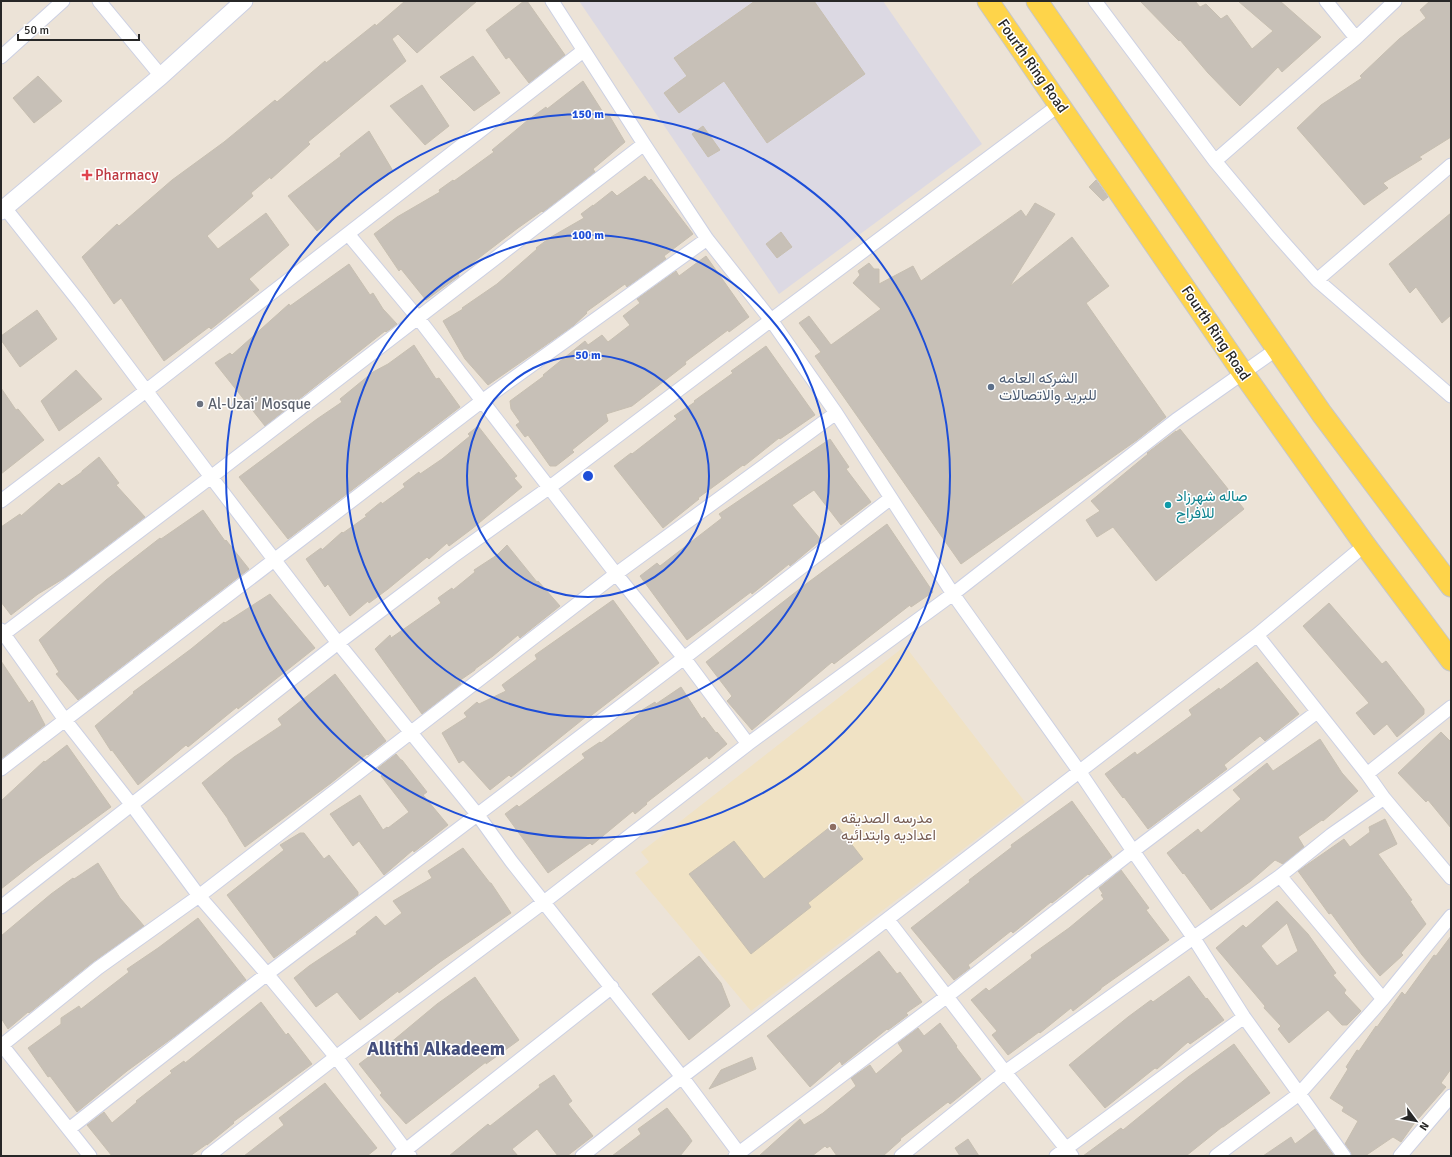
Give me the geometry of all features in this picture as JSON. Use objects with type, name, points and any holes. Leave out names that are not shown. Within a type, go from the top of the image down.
[{"type":"main road","name":"Fourth Ring Road","points":[[988,1],[1243,373],[1365,545],[1451,660]]},
{"type":"main road","points":[[1037,1],[1322,414],[1451,586]]},
{"type":"street","points":[[1,57],[63,1]]},
{"type":"street","points":[[99,1],[161,76]]},
{"type":"street","points":[[244,1],[161,76],[3,210],[147,390],[338,643],[477,814],[511,861],[682,1076],[739,1155],[946,997],[1133,851],[1317,712]]},
{"type":"street","points":[[552,1],[583,51],[707,239],[771,320],[836,413],[953,594],[1079,770],[1193,937],[1244,1016],[1344,1156]]},
{"type":"street","points":[[1095,1],[1215,161],[1317,280],[1451,396]]},
{"type":"street","points":[[1326,1],[1356,38]]},
{"type":"street","points":[[1215,161],[1356,38],[1395,1]]},
{"type":"street","points":[[1,501],[147,390],[583,51]]},
{"type":"street","points":[[1,907],[338,643],[452,557],[550,487],[1060,104]]},
{"type":"street","points":[[612,987],[404,1154],[336,1057],[267,974],[199,896],[131,804],[65,720],[2,633],[212,477],[644,144]]},
{"type":"street","points":[[1317,280],[1451,166]]},
{"type":"street","points":[[348,234],[418,318],[616,574],[684,658],[748,744]]},
{"type":"street","points":[[1,769],[482,401],[707,239]]},
{"type":"street","points":[[208,1156],[336,1057],[544,902],[748,744],[953,594],[1176,420],[1277,350]]},
{"type":"street","points":[[90,1156],[1,1045],[98,968],[199,896],[616,574],[836,413]]},
{"type":"street","points":[[69,1129],[267,974],[684,658],[891,498]]},
{"type":"street","points":[[582,1156],[682,1076],[888,920],[1079,770],[1257,635],[1365,545]]},
{"type":"street","points":[[1257,635],[1367,774],[1384,798],[1451,878]]},
{"type":"street","points":[[1367,774],[1451,707]]},
{"type":"street","points":[[901,1156],[1005,1072],[1280,876],[1331,835],[1384,798]]},
{"type":"street","points":[[1280,876],[1383,999]]},
{"type":"street","points":[[1216,1156],[1299,1094],[1383,999],[1451,916]]},
{"type":"street","points":[[888,920],[946,997],[1069,1152]]},
{"type":"street","points":[[1056,1156],[1069,1152],[1244,1016]]},
{"type":"street","points":[[1400,1156],[1451,1096]]},
{"type":"shaded area","points":[[579,1],[883,1],[982,144],[779,294]]},
{"type":"shaded area","name":"مدرسه الصديقه اعداديه وابتدائيه","points":[[905,646],[1025,802],[751,1011],[635,873],[649,862],[641,852]]},
{"type":"building","points":[[405,1],[477,1],[417,53],[398,34],[392,39],[406,61],[308,142],[310,144],[271,179],[270,177],[251,193],[253,196],[207,236],[218,249],[266,213],[289,245],[249,279],[259,290],[211,329],[209,327],[164,361],[121,298],[114,304],[82,257],[117,224],[119,226],[172,180],[224,142],[275,100],[277,102],[325,61],[326,63],[375,24],[376,26]]},
{"type":"building","points":[[524,1],[527,1],[565,55],[529,83],[509,57],[506,59],[486,30]]},
{"type":"building","points":[[755,1],[814,1],[865,74],[767,143],[724,81],[679,113],[664,93],[687,76],[674,58]]},
{"type":"building","points":[[1140,1],[1195,1],[1200,7],[1206,4],[1221,19],[1227,15],[1252,49],[1273,31],[1238,1],[1280,1],[1321,37],[1282,72],[1278,67],[1240,106],[1208,73],[1180,40],[1179,41]]},
{"type":"building","points":[[1430,1],[1451,1],[1451,137],[1419,157],[1422,159],[1383,183],[1388,188],[1364,205],[1297,128],[1321,105],[1362,78],[1360,76],[1399,39],[1426,18],[1420,10]]},
{"type":"building","points":[[473,56],[500,93],[474,111],[440,77]]},
{"type":"building","points":[[38,76],[62,101],[34,123],[13,98]]},
{"type":"building","points":[[583,81],[606,117],[609,115],[625,142],[593,169],[595,172],[543,212],[542,211],[518,228],[458,274],[459,276],[426,300],[401,269],[399,271],[374,234],[397,217],[440,192],[439,190],[494,152],[492,150],[528,120],[546,107],[547,109]]},
{"type":"building","points":[[422,85],[449,126],[425,145],[390,106]]},
{"type":"building","points":[[703,126],[720,150],[708,157],[692,134]]},
{"type":"building","points":[[369,131],[393,171],[348,203],[350,205],[317,231],[288,196],[341,156],[340,154]]},
{"type":"building","points":[[645,176],[649,181],[651,179],[693,234],[664,256],[666,259],[627,287],[625,284],[586,312],[587,313],[573,326],[488,385],[465,359],[443,321],[463,309],[462,308],[497,284],[537,249],[536,248],[551,237],[584,218],[581,214],[612,191],[617,196]]},
{"type":"building","points":[[1096,180],[1108,197],[1103,201],[1089,187]]},
{"type":"building","name":"الشركه العامه للبريد والاتصالات","points":[[1035,203],[1055,214],[1010,286],[1072,237],[1109,286],[1086,303],[1166,417],[1137,440],[961,564],[815,356],[821,352],[799,323],[809,316],[831,345],[881,309],[853,283],[860,275],[858,271],[869,263],[874,269],[879,269],[879,284],[913,266],[921,281],[1021,210],[1026,217]]},
{"type":"building","points":[[1451,213],[1451,315],[1442,323],[1416,287],[1410,293],[1389,264]]},
{"type":"building","points":[[781,232],[792,247],[777,258],[766,244]]},
{"type":"building","points":[[706,256],[749,317],[729,332],[728,330],[685,362],[686,364],[632,406],[606,414],[608,421],[572,450],[574,452],[556,466],[550,466],[528,435],[525,437],[516,425],[520,422],[511,409],[510,401],[544,376],[543,375],[585,341],[588,345],[602,335],[608,342],[630,325],[623,316],[640,303],[637,299],[676,271],[679,276]]},
{"type":"building","points":[[349,264],[370,295],[373,293],[383,309],[397,324],[386,332],[385,331],[265,426],[215,363],[230,353],[232,355],[289,304],[290,306]]},
{"type":"building","points":[[37,310],[57,339],[20,367],[1,340],[1,336]]},
{"type":"building","points":[[414,345],[436,379],[439,378],[460,407],[288,539],[239,477],[342,402],[340,399],[373,372],[388,364]]},
{"type":"building","points":[[766,346],[815,415],[780,439],[779,438],[744,466],[743,465],[698,498],[699,499],[663,528],[614,466],[677,419],[674,416],[695,402],[694,401],[733,373],[731,371]]},
{"type":"building","points":[[76,370],[102,399],[59,431],[41,401]]},
{"type":"building","points":[[1,388],[16,410],[18,409],[44,440],[1,474]]},
{"type":"building","points":[[478,426],[517,476],[514,478],[522,487],[449,546],[447,543],[429,559],[427,557],[388,589],[369,603],[368,601],[350,616],[328,584],[325,587],[306,559],[321,548],[322,550],[342,532],[343,533],[367,516],[365,515],[381,502],[382,504],[405,487],[403,484],[419,472],[420,474],[442,459],[470,436],[468,434]]},
{"type":"building","name":"صاله شهرزاد للافراح","points":[[1180,429],[1244,509],[1156,581],[1113,527],[1097,537],[1086,520],[1100,511],[1091,501],[1148,454],[1147,453]]},
{"type":"building","points":[[830,439],[849,467],[846,469],[871,502],[841,525],[814,490],[792,505],[821,540],[790,566],[789,564],[752,594],[751,592],[687,640],[640,576],[657,563],[660,566],[722,518],[719,514]]},
{"type":"building","points":[[99,457],[119,483],[116,485],[145,517],[66,577],[38,594],[11,615],[1,602],[1,527],[20,514],[21,516],[59,483],[62,486],[82,472]]},
{"type":"building","points":[[203,510],[225,541],[226,540],[249,569],[78,700],[56,674],[59,672],[39,640],[106,580],[160,538],[161,539]]},
{"type":"building","points":[[887,524],[933,592],[911,607],[910,605],[834,664],[832,662],[752,730],[727,701],[732,696],[706,662],[806,584]]},
{"type":"building","points":[[507,545],[537,582],[538,581],[560,606],[520,638],[518,635],[459,681],[461,684],[422,714],[375,649],[390,635],[391,638],[441,603],[438,598],[452,588],[453,590],[475,572],[474,570],[497,555]]},
{"type":"building","points":[[270,594],[315,648],[238,709],[237,707],[188,747],[186,745],[138,785],[112,750],[111,751],[95,726],[134,693],[133,692],[191,649],[224,622],[225,623]]},
{"type":"building","points":[[613,600],[659,663],[588,718],[587,716],[511,777],[509,775],[490,790],[463,760],[459,763],[442,733],[467,717],[464,713],[477,702],[479,704],[506,691],[502,685],[537,659],[535,655]]},
{"type":"building","points":[[1329,603],[1382,664],[1386,661],[1424,709],[1424,714],[1397,737],[1387,724],[1374,735],[1356,713],[1369,703],[1303,626]]},
{"type":"building","points":[[1,661],[29,703],[32,700],[45,725],[1,759]]},
{"type":"building","points":[[1257,662],[1299,714],[1265,741],[1260,736],[1224,765],[1227,769],[1148,829],[1105,774],[1135,752],[1137,755],[1192,715],[1189,710],[1219,688],[1220,690]]},
{"type":"building","points":[[335,674],[386,741],[245,847],[228,819],[202,783],[234,757],[282,725],[278,719]]},
{"type":"building","points":[[681,687],[702,719],[704,717],[716,733],[717,732],[727,744],[709,759],[707,756],[646,803],[647,804],[635,814],[633,811],[592,845],[590,843],[548,873],[505,814],[517,805],[519,807],[585,758],[582,754],[600,742],[601,743],[643,711],[642,710],[655,702],[656,704]]},
{"type":"building","points":[[1441,732],[1451,742],[1451,828],[1428,800],[1426,802],[1398,773]]},
{"type":"building","points":[[1320,739],[1342,773],[1358,791],[1323,821],[1322,820],[1298,837],[1304,847],[1283,864],[1275,860],[1251,881],[1211,910],[1184,873],[1183,874],[1167,853],[1198,829],[1201,833],[1241,799],[1233,790],[1267,763],[1273,771]]},
{"type":"building","points":[[67,745],[111,807],[1,889],[1,801],[44,761],[45,762]]},
{"type":"building","points":[[396,754],[427,792],[423,795],[448,825],[414,852],[413,850],[384,875],[359,841],[353,846],[330,814],[360,795],[383,830],[387,827],[388,828],[409,812],[381,776],[383,774],[378,768]]},
{"type":"building","points":[[1072,801],[1112,857],[1052,903],[1051,902],[1013,933],[1011,931],[968,965],[970,968],[954,980],[911,928],[970,882],[969,880],[1012,847],[1011,845]]},
{"type":"building","points":[[1385,819],[1397,844],[1378,854],[1412,900],[1410,901],[1426,924],[1401,953],[1403,955],[1380,976],[1362,955],[1331,913],[1329,914],[1298,871],[1344,839],[1350,847],[1370,832],[1369,827]]},
{"type":"building","points":[[835,823],[863,859],[808,903],[811,907],[751,954],[689,874],[734,841],[764,879]]},
{"type":"building","points":[[300,833],[304,833],[324,859],[329,855],[358,892],[358,895],[274,958],[227,895],[284,850],[280,845]]},
{"type":"building","points":[[463,848],[491,883],[511,913],[440,962],[399,993],[398,991],[360,1020],[337,992],[316,1007],[294,978],[309,966],[357,934],[356,932],[376,916],[385,926],[402,913],[393,901],[432,878],[428,871]]},
{"type":"building","points":[[98,863],[120,898],[144,926],[93,962],[8,1029],[1,1018],[1,936],[51,894],[73,878],[74,879]]},
{"type":"building","points":[[1121,870],[1149,908],[1146,910],[1169,940],[1101,988],[1073,1011],[1071,1008],[1040,1033],[1039,1032],[1008,1055],[992,1035],[997,1031],[971,1000],[986,988],[989,991],[1032,958],[1031,955],[1069,928],[1104,899],[1099,888]]},
{"type":"building","points":[[1277,901],[1308,934],[1336,973],[1333,975],[1346,990],[1344,993],[1361,1011],[1347,1025],[1342,1025],[1328,1010],[1289,1043],[1278,1029],[1281,1026],[1264,1008],[1265,1006],[1216,948],[1243,925],[1246,928]],"holes":[[[1287,923],[1298,951],[1277,966],[1261,946]]]},
{"type":"building","points":[[198,918],[246,980],[179,1033],[127,1071],[77,1112],[50,1076],[48,1077],[28,1048],[61,1024],[61,1018],[79,1006],[81,1009],[129,972],[127,969]]},
{"type":"building","points":[[1451,936],[1451,1069],[1441,1083],[1446,1087],[1418,1118],[1401,1142],[1393,1137],[1365,1156],[1352,1156],[1345,1144],[1358,1121],[1342,1111],[1344,1107],[1330,1098],[1348,1069],[1346,1067],[1357,1050],[1359,1051],[1402,992],[1405,995],[1434,955],[1436,956]]},
{"type":"building","points":[[879,951],[897,974],[900,972],[922,1002],[906,1013],[908,1015],[888,1030],[887,1029],[842,1065],[840,1061],[810,1087],[767,1036]]},
{"type":"building","points":[[699,956],[721,983],[730,1006],[689,1040],[652,994]]},
{"type":"building","points":[[1189,976],[1224,1020],[1190,1044],[1188,1042],[1157,1069],[1155,1068],[1105,1108],[1069,1065],[1128,1017],[1151,1000],[1153,1002]]},
{"type":"building","points":[[475,977],[519,1040],[486,1064],[486,1062],[406,1124],[380,1095],[382,1093],[359,1064],[375,1052],[377,1054],[437,1004]]},
{"type":"building","points":[[261,1002],[286,1035],[288,1033],[312,1064],[233,1122],[234,1123],[207,1145],[190,1156],[112,1156],[87,1125],[104,1112],[112,1123],[137,1102],[136,1101],[172,1073],[170,1071],[184,1061],[185,1063]]},
{"type":"building","points":[[940,1023],[957,1046],[956,1047],[981,1079],[950,1104],[948,1102],[900,1139],[901,1140],[883,1156],[837,1156],[830,1146],[827,1148],[825,1146],[812,1156],[759,1156],[800,1119],[804,1125],[823,1113],[856,1086],[851,1078],[870,1065],[876,1074],[903,1051],[898,1043],[918,1028],[924,1036]]},
{"type":"building","points":[[1234,1044],[1270,1093],[1222,1127],[1186,1156],[1083,1156],[1121,1128],[1123,1130],[1188,1077]]},
{"type":"building","points":[[752,1057],[756,1069],[709,1089],[721,1070]]},
{"type":"building","points":[[554,1075],[572,1101],[568,1104],[593,1136],[567,1156],[558,1156],[537,1129],[512,1149],[518,1156],[449,1156],[488,1124],[490,1126],[540,1087],[539,1085]]},
{"type":"building","points":[[325,1083],[377,1148],[367,1156],[244,1156],[284,1125],[279,1118]]},
{"type":"building","points":[[667,1108],[692,1141],[680,1156],[612,1156],[641,1134],[638,1129]]},
{"type":"building","points":[[1315,1129],[1334,1156],[1263,1156],[1291,1137],[1295,1144]]},
{"type":"building","points":[[968,1139],[979,1156],[960,1156],[955,1148]]},
{"type":"place","name":"Pharmacy","points":[[87,175]]},
{"type":"place","name":"الشركه العامه للبريد والاتصالات","points":[[991,387]]},
{"type":"place","name":"Al-Uzai' Mosque","points":[[200,404]]},
{"type":"place","name":"صاله شهرزاد للافراح","points":[[1168,505]]},
{"type":"place","name":"مدرسه الصديقه اعداديه وابتدائيه","points":[[833,827]]},
{"type":"district","name":"Allithi Alkadeem","points":[[436,1048]]}]
